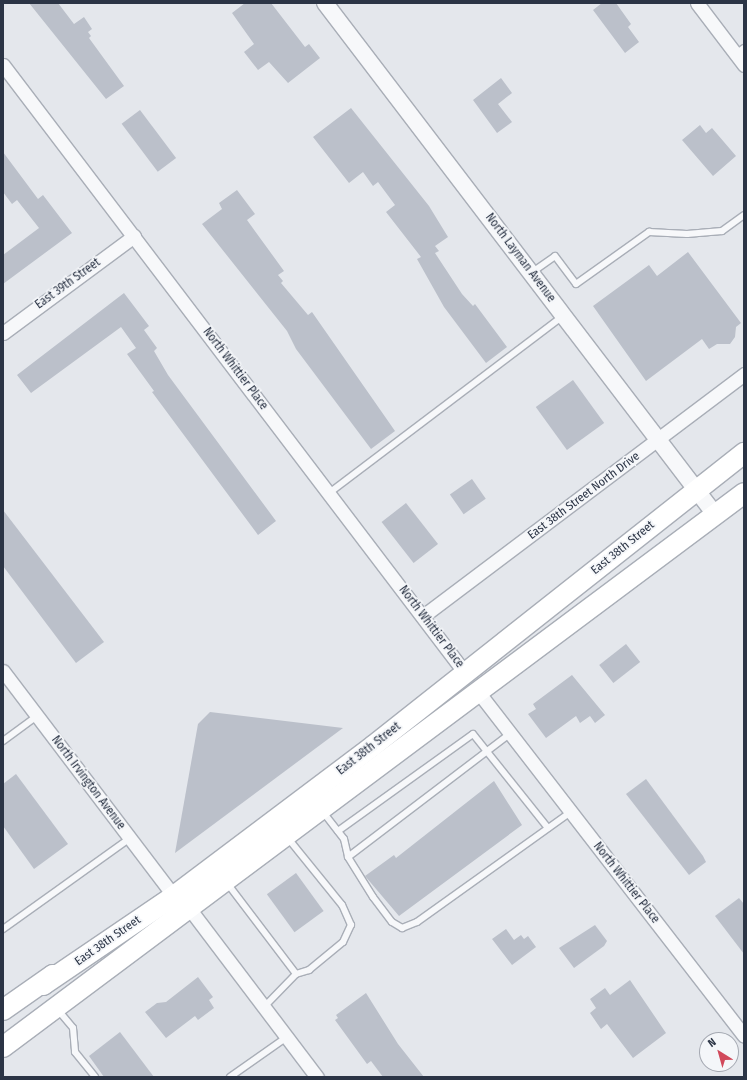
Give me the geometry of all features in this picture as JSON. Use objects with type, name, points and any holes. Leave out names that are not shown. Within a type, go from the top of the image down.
[{"type":"main road","name":"East 38th Street","points":[[3,1010],[174,896],[465,673],[696,489],[744,454]]},
{"type":"main road","name":"East 38th Street","points":[[3,1047],[322,810],[714,513],[744,493]]},
{"type":"street","name":"North Layman Avenue","points":[[326,3],[714,513]]},
{"type":"street","points":[[697,3],[740,51],[744,65]]},
{"type":"street","name":"North Whittier Place","points":[[3,65],[465,673]]},
{"type":"street","name":"East 39th Street","points":[[3,333],[134,236]]},
{"type":"street","name":"East 38th Street North Drive","points":[[423,616],[744,374]]},
{"type":"street","name":"North Irvington Avenue","points":[[3,671],[174,896]]},
{"type":"street","name":"North Whittier Place","points":[[479,692],[744,1036]]},
{"type":"street","points":[[189,908],[317,1077]]},
{"type":"lane","points":[[531,273],[555,256],[576,284],[649,232],[687,234],[722,231],[744,215]]},
{"type":"lane","points":[[329,493],[563,316]]},
{"type":"lane","points":[[3,741],[37,716]]},
{"type":"lane","points":[[348,857],[511,733]]},
{"type":"lane","points":[[338,832],[466,736],[473,734],[489,750],[548,828]]},
{"type":"lane","points":[[322,810],[338,832],[348,857],[373,897],[392,922],[402,928],[417,922],[572,811]]},
{"type":"lane","points":[[264,1007],[296,974],[309,970],[343,942],[350,925],[342,905],[286,836]]},
{"type":"lane","points":[[3,929],[130,838]]},
{"type":"lane","points":[[226,882],[296,974]]},
{"type":"lane","points":[[56,1007],[73,1028],[75,1052],[94,1077]]},
{"type":"lane","points":[[230,1077],[287,1037]]},
{"type":"building","points":[[29,3],[58,3],[74,24],[84,17],[92,29],[88,32],[91,36],[89,38],[124,86],[106,99]]},
{"type":"building","points":[[245,3],[271,3],[305,47],[309,44],[320,58],[288,83],[269,62],[258,70],[244,52],[254,44],[232,13]]},
{"type":"building","points":[[602,3],[616,3],[631,24],[628,27],[639,42],[625,53],[593,10]]},
{"type":"building","points":[[501,78],[512,93],[498,104],[512,122],[497,133],[473,100]]},
{"type":"building","points":[[351,108],[429,206],[448,237],[435,246],[439,251],[435,253],[462,294],[473,306],[475,304],[507,347],[486,363],[444,307],[417,259],[421,257],[386,212],[395,205],[378,182],[373,186],[363,172],[349,183],[313,137]]},
{"type":"building","points":[[140,110],[176,158],[158,172],[122,124]]},
{"type":"building","points":[[700,125],[706,133],[712,128],[736,156],[713,176],[682,140]]},
{"type":"building","points":[[3,152],[38,199],[43,195],[72,233],[3,284],[3,255],[39,228],[17,200],[12,204],[3,192]]},
{"type":"building","points":[[237,190],[255,214],[247,220],[284,271],[278,275],[283,281],[281,283],[308,315],[312,312],[395,431],[371,449],[296,349],[287,331],[202,224],[222,209],[219,203]]},
{"type":"building","points":[[688,252],[741,323],[736,327],[735,337],[730,344],[717,344],[709,349],[702,339],[646,381],[593,306],[649,265],[657,276]]},
{"type":"building","points":[[124,293],[149,326],[144,330],[157,348],[154,351],[168,375],[276,521],[258,535],[152,392],[154,391],[127,354],[136,348],[121,327],[31,393],[17,375]]},
{"type":"building","points":[[573,380],[604,423],[567,450],[536,407]]},
{"type":"building","points":[[472,479],[486,499],[464,514],[450,494]]},
{"type":"building","points":[[406,503],[438,544],[414,563],[382,522]]},
{"type":"building","points":[[3,510],[104,642],[76,663],[3,566]]},
{"type":"building","points":[[626,644],[640,662],[613,683],[599,665]]},
{"type":"building","points":[[572,675],[605,715],[595,723],[590,716],[580,723],[576,716],[546,738],[528,714],[536,709],[533,704]]},
{"type":"building","points":[[210,712],[343,728],[175,853],[198,724]]},
{"type":"building","points":[[16,774],[68,844],[34,869],[3,826],[3,784]]},
{"type":"building","points":[[646,779],[706,862],[689,875],[626,794]]},
{"type":"building","points":[[494,781],[522,825],[399,916],[365,876],[394,855],[396,858]]},
{"type":"building","points":[[296,873],[324,911],[295,932],[267,894]]},
{"type":"building","points":[[739,898],[744,904],[744,954],[715,916]]},
{"type":"building","points":[[595,925],[607,941],[604,946],[574,968],[559,948]]},
{"type":"building","points":[[506,929],[514,940],[521,935],[524,939],[528,936],[536,947],[512,965],[492,939]]},
{"type":"building","points":[[198,977],[213,997],[209,1000],[214,1008],[198,1020],[195,1016],[166,1038],[145,1012],[157,1003],[166,1002]]},
{"type":"building","points":[[630,980],[666,1033],[633,1058],[607,1024],[601,1029],[590,1013],[596,1008],[590,999],[605,988],[610,995]]},
{"type":"building","points":[[366,993],[398,1044],[424,1077],[383,1077],[371,1061],[367,1064],[335,1020],[338,1018],[336,1015]]},
{"type":"building","points":[[120,1032],[154,1077],[104,1077],[89,1056]]}]
